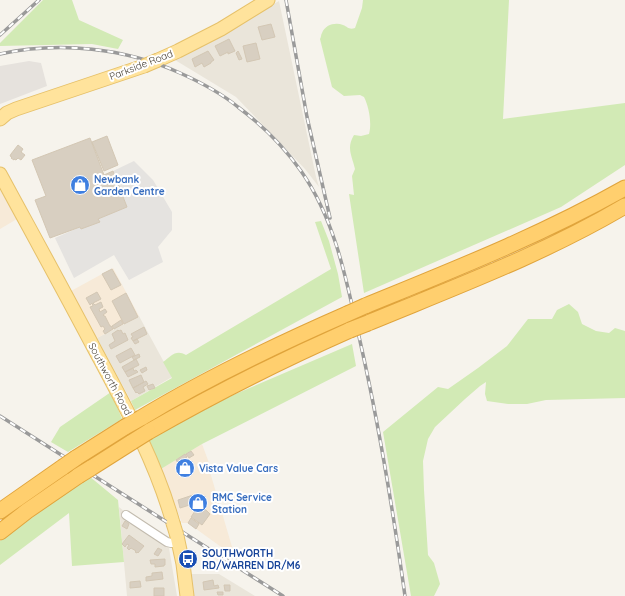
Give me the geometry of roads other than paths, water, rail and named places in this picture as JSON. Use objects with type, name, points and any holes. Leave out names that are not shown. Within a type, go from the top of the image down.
[{"type":"highway","points":[[0,511],[76,458],[140,418],[239,364],[365,306],[522,240],[625,188]]},
{"type":"highway","points":[[0,532],[78,476],[132,442],[246,378],[350,330],[526,257],[625,206]]},
{"type":"main road","name":"Parkside Road","points":[[2,116],[16,109],[158,60],[221,29],[268,0]]},
{"type":"main road","name":"Southworth Road","points":[[0,174],[124,403],[146,450],[178,540],[187,596]]},
{"type":"street","points":[[126,515],[167,542],[171,543],[178,540]]},
{"type":"railway","points":[[0,35],[39,0]]},
{"type":"railway","points":[[286,0],[307,117],[330,218]]},
{"type":"railway","points":[[0,54],[46,48],[92,49],[159,64],[203,84],[217,92],[247,114],[280,145],[301,171],[313,190],[332,231],[345,275],[367,373],[379,436],[405,596]]},
{"type":"railway","points":[[0,416],[283,596]]},
{"type":"place","name":"Newbank Garden Centre","points":[[80,185]]},
{"type":"place","name":"Vista Value Cars","points":[[185,468]]},
{"type":"place","name":"RMC Service Station","points":[[198,503]]},
{"type":"place","name":"SOUTHWORTH RD/WARREN DR/M6","points":[[188,559]]}]
